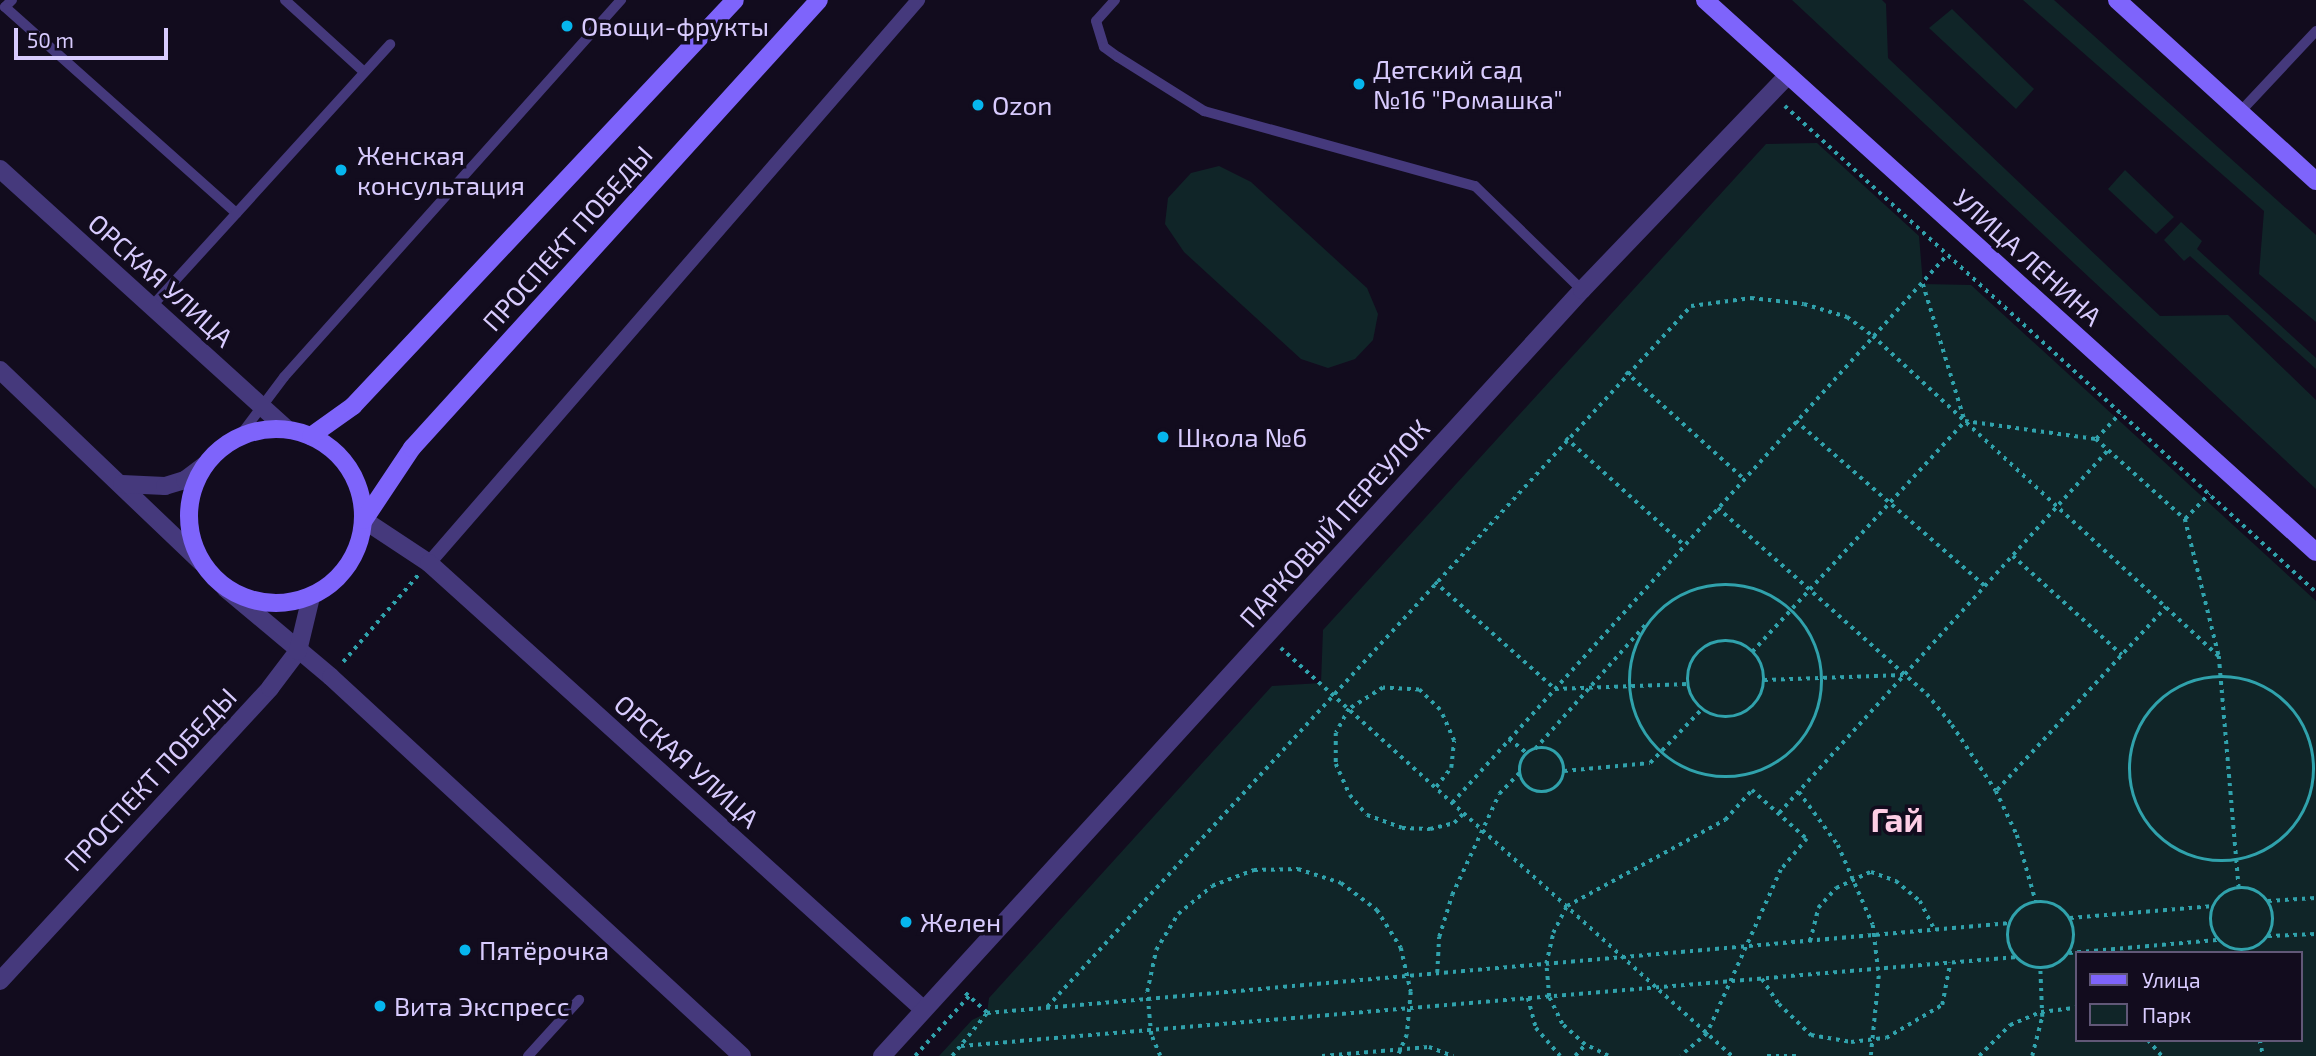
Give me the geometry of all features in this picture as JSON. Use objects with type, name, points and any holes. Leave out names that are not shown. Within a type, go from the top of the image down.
[{"type":"main road","name":"ПРОСПЕКТ ПОБЕДЫ","points":[[311,436],[353,406],[735,0]]},
{"type":"main road","name":"ПРОСПЕКТ ПОБЕДЫ","points":[[364,520],[412,448],[819,0]]},
{"type":"main road","name":"УЛИЦА ЛЕНИНА","points":[[1706,0],[2316,552]]},
{"type":"main road","points":[[2117,0],[2316,181]]},
{"type":"main road","points":[[287,429],[311,436],[344,461],[355,479],[364,520],[348,566],[332,584],[311,597],[276,604],[241,597],[225,588],[201,562],[188,513],[205,465],[239,437],[287,429]]},
{"type":"street","points":[[429,563],[918,0]]},
{"type":"street","name":"ПАРКОВЫЙ ПЕРЕУЛОК","points":[[922,1009],[1582,290],[1788,75]]},
{"type":"street","name":"ОРСКАЯ УЛИЦА","points":[[0,169],[287,429]]},
{"type":"street","points":[[0,370],[201,562]]},
{"type":"street","points":[[122,485],[165,486],[185,480],[205,465]]},
{"type":"street","name":"ОРСКАЯ УЛИЦА","points":[[364,520],[429,563],[922,1009]]},
{"type":"street","points":[[225,588],[331,677],[742,1056]]},
{"type":"street","name":"ПРОСПЕКТ ПОБЕДЫ","points":[[0,981],[270,688],[298,651],[311,597]]},
{"type":"street","points":[[882,1056],[922,1009]]},
{"type":"lane","points":[[285,0],[364,72]]},
{"type":"lane","points":[[239,437],[260,407],[621,0]]},
{"type":"lane","points":[[1115,0],[1096,21],[1104,47],[1204,111],[1475,186],[1582,290]]},
{"type":"lane","points":[[5,3],[236,214]]},
{"type":"lane","points":[[2240,112],[2316,31]]},
{"type":"lane","points":[[152,306],[390,44]]},
{"type":"lane","points":[[528,1056],[579,1000]]},
{"type":"path","points":[[1770,93],[2316,592]]},
{"type":"path","points":[[1452,803],[1947,255]]},
{"type":"path","points":[[1923,284],[1965,421]]},
{"type":"path","points":[[1046,1007],[1626,372],[1691,306],[1712,300],[1804,304],[1846,317],[1873,336],[2219,656]]},
{"type":"path","points":[[1626,372],[1744,479]]},
{"type":"path","points":[[2096,439],[2120,413]]},
{"type":"path","points":[[1797,421],[1986,586]]},
{"type":"path","points":[[1965,421],[2096,439],[2185,519],[2219,656],[2239,888]]},
{"type":"path","points":[[1752,652],[1965,421]]},
{"type":"path","points":[[1566,438],[1684,545]]},
{"type":"path","points":[[1779,813],[2108,450]]},
{"type":"path","points":[[2185,519],[2209,494]]},
{"type":"path","points":[[1718,508],[1905,675],[1952,725],[1996,791],[2017,835],[2036,902]]},
{"type":"path","points":[[2013,556],[2122,654]]},
{"type":"path","points":[[331,677],[429,563]]},
{"type":"path","points":[[1435,582],[1555,689],[1688,684]]},
{"type":"path","points":[[1437,973],[1439,937],[1481,829],[1499,794],[1520,772],[1528,754],[1652,618],[1676,597],[1705,586],[1737,584],[1767,593],[1791,609],[1812,636],[1822,678],[1821,699],[1810,729],[1790,754],[1763,771],[1732,778],[1700,775],[1661,751],[1647,738],[1633,709],[1630,686],[1635,646],[1652,618]]},
{"type":"path","points":[[1996,791],[2166,607]]},
{"type":"path","points":[[1267,634],[1732,1056]]},
{"type":"path","points":[[1737,642],[1752,652],[1764,680],[1762,694],[1745,713],[1721,718],[1702,709],[1688,684],[1692,660],[1711,644],[1737,642]]},
{"type":"path","points":[[1764,680],[1905,675]]},
{"type":"path","points":[[2221,677],[2241,678],[2267,688],[2290,705],[2305,727],[2314,754],[2314,786],[2302,817],[2282,841],[2253,857],[2237,860],[2222,862],[2190,856],[2162,840],[2142,815],[2131,785],[2131,752],[2142,722],[2163,698],[2186,683],[2221,677]]},
{"type":"path","points":[[1436,787],[1451,768],[1454,741],[1440,710],[1419,690],[1383,688],[1349,709],[1336,733],[1336,764],[1350,795],[1367,815],[1402,828],[1430,830],[1454,823],[1464,813]]},
{"type":"path","points":[[1564,771],[1650,763],[1702,709]]},
{"type":"path","points":[[1510,739],[1528,754]]},
{"type":"path","points":[[1520,772],[1527,786],[1540,792],[1559,784],[1564,771],[1555,752],[1535,749]]},
{"type":"path","points":[[1608,1056],[1585,1045],[1562,1024],[1549,997],[1546,964],[1553,933],[1567,906],[1725,820],[1752,790],[1807,839],[1781,870],[1707,1034],[1681,1056]]},
{"type":"path","points":[[1799,792],[1822,818],[1854,877],[1875,935],[1878,969],[1871,1056]]},
{"type":"path","points":[[1160,1056],[1150,1030],[1147,999],[1156,950],[1178,914],[1212,886],[1254,870],[1298,869],[1341,883],[1377,910],[1401,948],[1410,1008],[1398,1056]]},
{"type":"path","points":[[1810,941],[1818,908],[1836,888],[1854,877],[1871,872],[1896,881],[1920,901],[1935,930]]},
{"type":"path","points":[[2219,940],[2211,922],[2214,906],[2223,893],[2239,888],[2251,888],[2268,901],[2273,917],[2268,936]]},
{"type":"path","points":[[2268,901],[2316,898]]},
{"type":"path","points":[[961,1046],[2017,957],[2040,968],[2060,962],[2069,953],[2074,933],[2070,918],[2057,905],[2036,902],[2016,912],[2010,923],[2008,942],[2017,957]]},
{"type":"path","points":[[2070,918],[2214,906]]},
{"type":"path","points":[[952,1056],[987,1013],[2010,923]]},
{"type":"path","points":[[2092,951],[2219,940],[2245,951],[2268,936],[2316,934]]},
{"type":"path","points":[[2069,953],[2074,953]]},
{"type":"path","points":[[1762,979],[1779,1004],[1811,1035],[1851,1042],[1873,1040],[1917,1023],[1941,1005],[1950,963]]},
{"type":"path","points":[[2032,1056],[2041,1012],[2040,968]]},
{"type":"path","points":[[950,979],[987,1013]]},
{"type":"path","points":[[915,1056],[969,996]]},
{"type":"path","points":[[1528,998],[1536,1028],[1560,1056]]},
{"type":"path","points":[[1979,1056],[2010,1026],[2041,1012],[2074,1008]]},
{"type":"path","points":[[2150,1042],[2162,1056]]},
{"type":"path","points":[[1574,1056],[1585,1045]]},
{"type":"path","points":[[1322,1056],[1429,1047],[1453,1056]]},
{"type":"path","points":[[1718,1056],[1726,1051]]},
{"type":"path","points":[[1767,1056],[1796,1056]]},
{"type":"green space","points":[[1792,0],[1882,0],[1886,4],[1888,58],[2160,316],[2228,315],[2316,400],[2316,489]]},
{"type":"green space","points":[[2023,0],[2054,0],[2316,235],[2316,322],[2259,274],[2264,211]]},
{"type":"green space","points":[[1952,9],[2034,89],[2016,109],[1929,28]]},
{"type":"green space","points":[[1817,143],[1919,236],[1923,284],[1971,285],[2316,601],[2316,1056],[939,1056],[972,1020],[987,1013],[989,998],[1272,686],[1321,683],[1323,630],[1766,144]]},
{"type":"green space","points":[[1219,166],[1251,182],[1367,288],[1378,314],[1373,340],[1355,359],[1328,368],[1301,359],[1184,252],[1165,224],[1168,198],[1191,173]]},
{"type":"green space","points":[[2125,170],[2174,217],[2156,234],[2108,189]]},
{"type":"green space","points":[[2181,222],[2202,241],[2197,249],[2316,358],[2316,369],[2190,256],[2184,261],[2164,240]]},
{"type":"place","name":"Овощи-фрукты","points":[[567,26]]},
{"type":"place","name":"Детский сад №16 \"Ромашка\"","points":[[1359,84]]},
{"type":"place","name":"Ozon","points":[[978,105]]},
{"type":"place","name":"Женская консультация","points":[[341,170]]},
{"type":"place","name":"Школа №6","points":[[1163,437]]},
{"type":"place","name":"Желен","points":[[906,922]]},
{"type":"place","name":"Пятёрочка","points":[[465,950]]},
{"type":"place","name":"Вита Экспресс","points":[[380,1006]]},
{"type":"district","name":"Гай","points":[[1897,820]]}]
